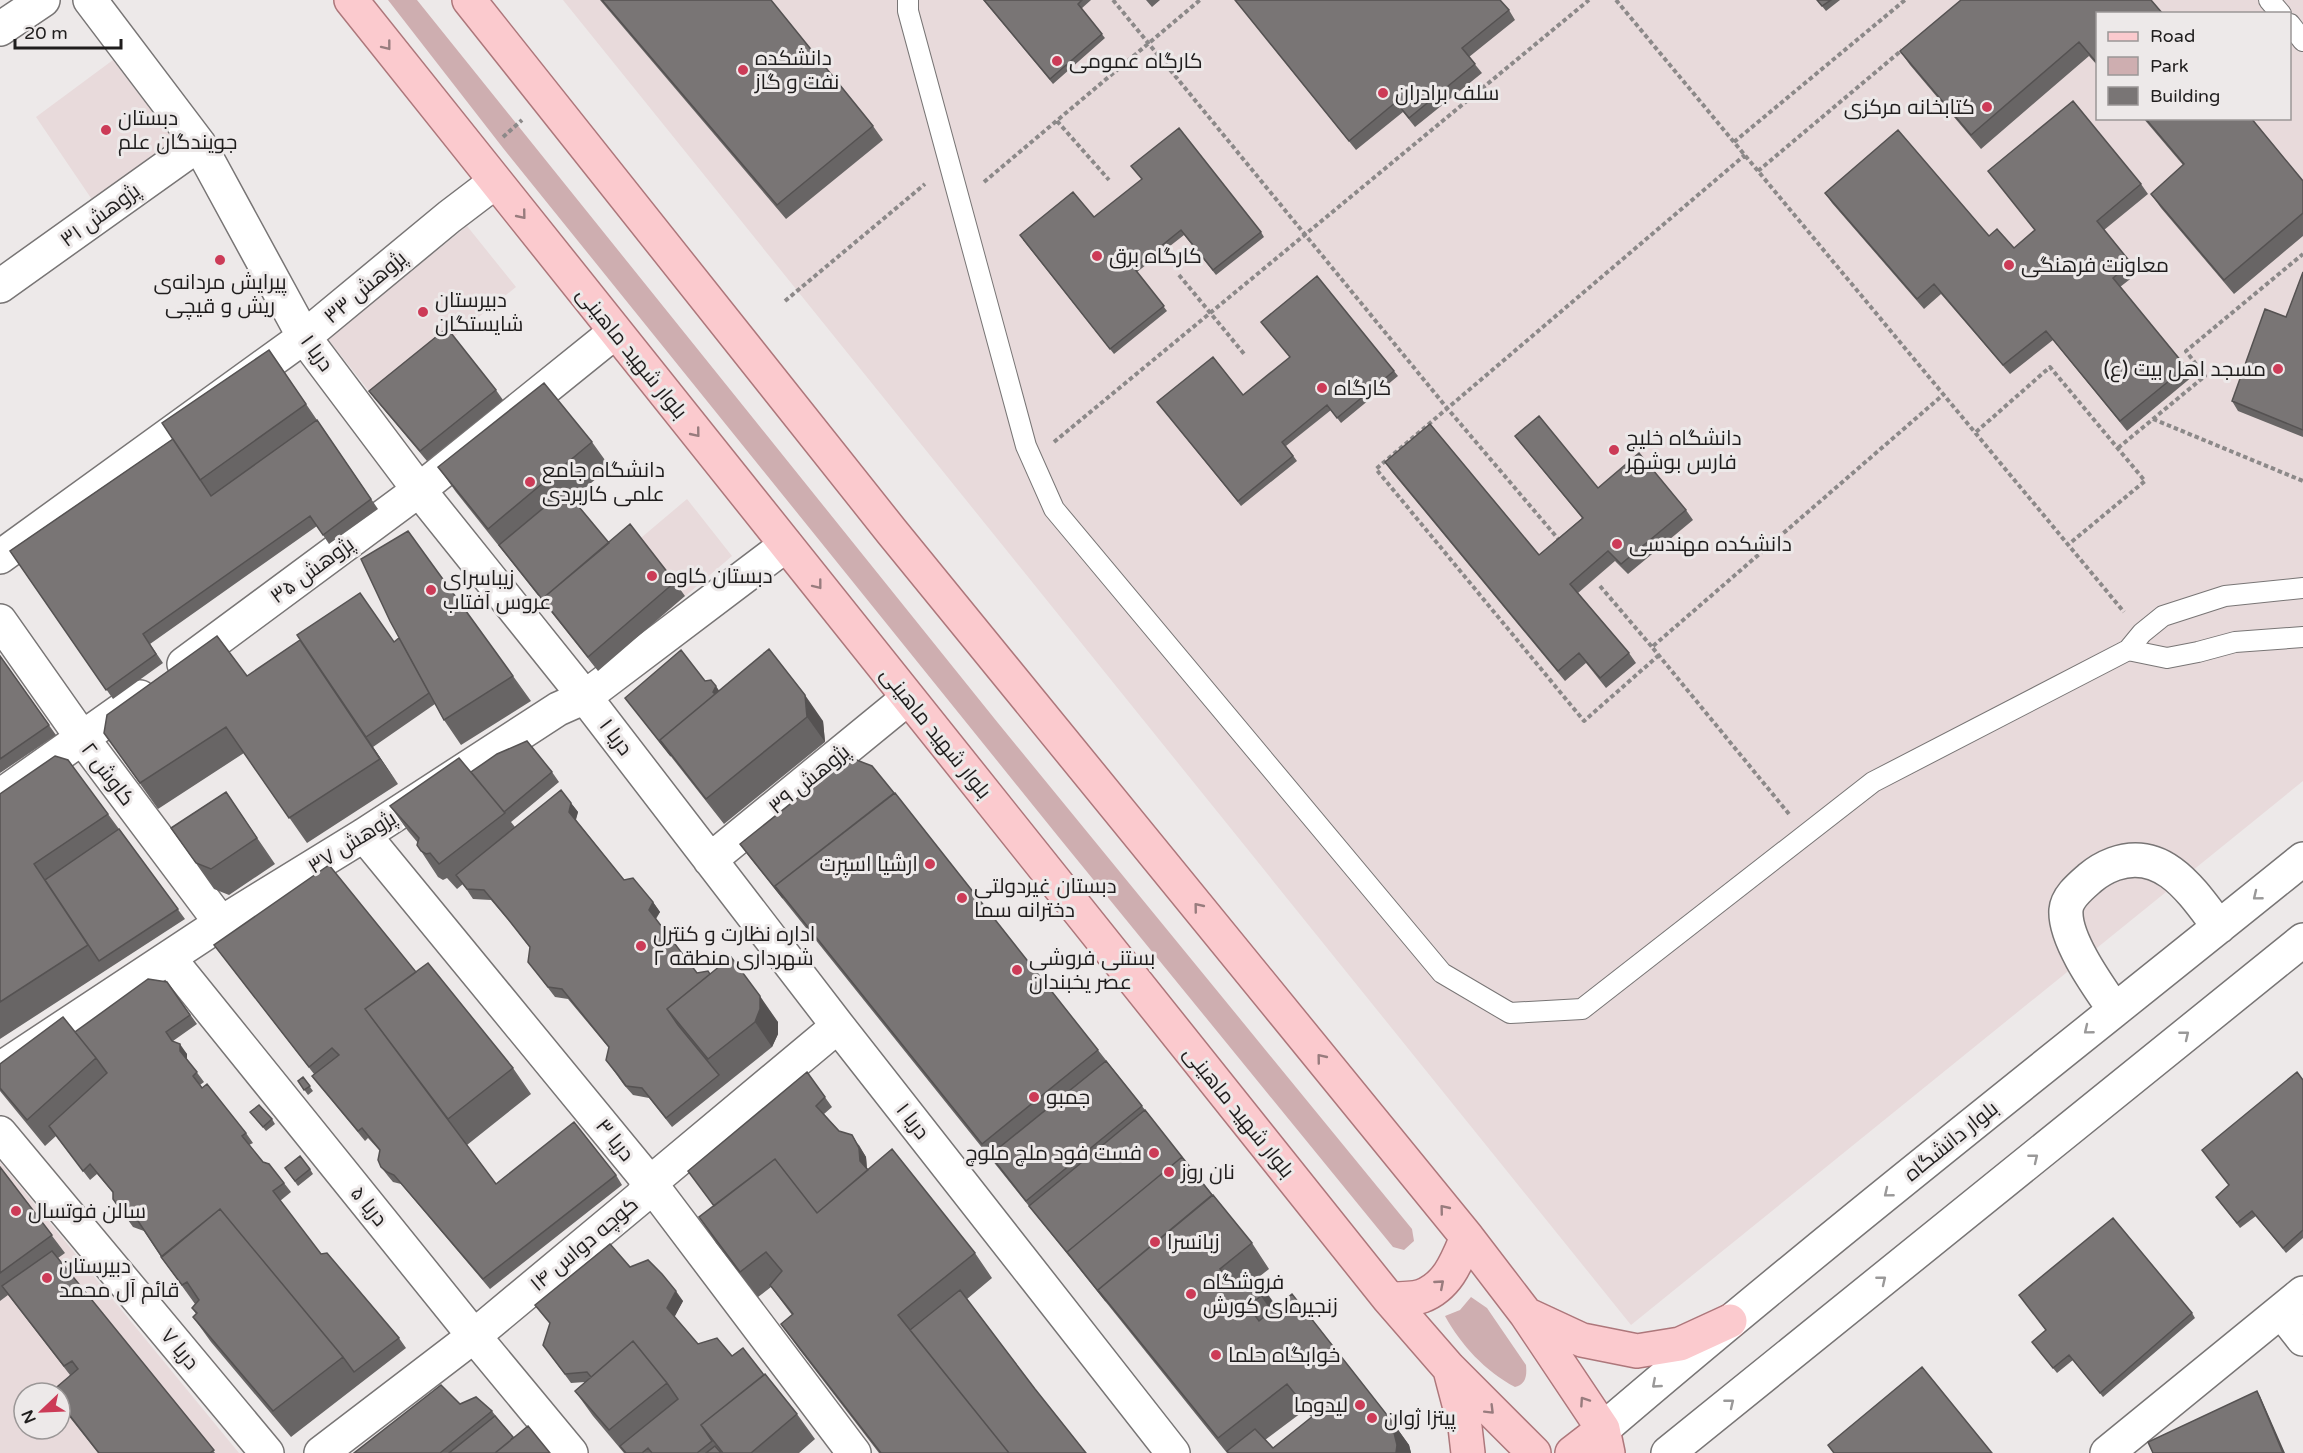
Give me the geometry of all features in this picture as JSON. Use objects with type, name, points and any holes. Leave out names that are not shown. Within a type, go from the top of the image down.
[{"type":"main road","name":"بلوار شهید ماهینی","points":[[351,0],[1389,1299],[1449,1368],[1534,1453]]},
{"type":"main road","points":[[469,0],[892,532],[1467,1237],[1526,1314],[1606,1441],[1572,1453]]},
{"type":"main road","points":[[1389,1299],[1421,1297],[1442,1285],[1457,1263],[1467,1237]]},
{"type":"main road","points":[[1526,1314],[1582,1341],[1637,1351],[1680,1344],[1730,1321]]},
{"type":"main road","points":[[1449,1368],[1465,1427],[1468,1453]]},
{"type":"street","points":[[0,29],[43,0]]},
{"type":"street","name":"دریا ۱","points":[[90,0],[199,144],[304,337],[419,490],[585,697],[838,1026],[1173,1453]]},
{"type":"street","name":"پژوهش ۳۱","points":[[0,286],[199,144]]},
{"type":"street","name":"پژوهش ۳۳","points":[[0,557],[304,337],[449,217],[486,171]]},
{"type":"street","name":"پژوهش ۳۵","points":[[0,796],[82,739],[419,490],[615,332]]},
{"type":"street","name":"پژوهش ۳۷","points":[[0,1069],[221,923],[364,835],[558,709],[585,697],[786,544]]},
{"type":"street","name":"کاوش ۲","points":[[0,621],[82,739],[221,923]]},
{"type":"street","name":"پژوهش ۳۹","points":[[710,860],[908,698]]},
{"type":"street","name":"دریا ۳","points":[[364,835],[650,1183],[852,1452]]},
{"type":"street","points":[[2114,1009],[2082,960],[2067,917],[2068,903],[2092,876],[2129,859],[2143,859],[2155,863],[2186,886],[2219,927]]},
{"type":"street","name":"بلوار دانشگاه","points":[[1606,1441],[1730,1321],[2114,1009],[2303,859]]},
{"type":"street","points":[[1668,1453],[2303,940]]},
{"type":"street","name":"دریا ۵","points":[[169,958],[571,1453]]},
{"type":"street","name":"کوچه دواس ۱۴","points":[[321,1453],[474,1336],[641,1197],[650,1183],[838,1026]]},
{"type":"street","name":"دریا ۷","points":[[0,1134],[267,1453]]},
{"type":"street","points":[[2117,1450],[2292,1302],[2303,1339]]},
{"type":"lane","points":[[908,0],[908,11],[1026,446],[1054,508],[1442,973],[1510,1013],[1582,1009],[1874,782],[2128,650],[2142,633],[2163,616],[2225,596],[2303,588]]},
{"type":"lane","points":[[2269,0],[2279,12]]},
{"type":"lane","points":[[2291,26],[2303,41]]},
{"type":"lane","points":[[2128,650],[2167,658],[2235,642],[2303,637]]},
{"type":"path","points":[[1113,0],[1447,408],[1561,541]]},
{"type":"path","points":[[960,202],[1200,0]]},
{"type":"path","points":[[1032,459],[1589,0]]},
{"type":"path","points":[[1616,0],[2142,633]]},
{"type":"path","points":[[1734,142],[1905,0]]},
{"type":"path","points":[[1758,171],[1909,45]]},
{"type":"path","points":[[486,171],[547,98]]},
{"type":"path","points":[[1057,121],[1109,180]]},
{"type":"path","points":[[1659,655],[1584,721],[1376,469],[1745,155]]},
{"type":"path","points":[[785,301],[950,163]]},
{"type":"path","points":[[2118,448],[2205,376],[2186,351],[2303,254]]},
{"type":"path","points":[[1179,274],[1245,355]]},
{"type":"path","points":[[1976,432],[2050,366],[2118,448],[2145,481],[2068,544]]},
{"type":"path","points":[[1652,647],[1944,394]]},
{"type":"path","points":[[2153,419],[2303,481]]},
{"type":"path","points":[[1600,586],[1806,834]]},
{"type":"shaded area","name":"دانشگاه خلیج فارس بوشهر","points":[[563,0],[2303,0],[2303,781],[1631,1325]]},
{"type":"shaded area","name":"دبستان جویندگان علم","points":[[113,60],[176,143],[95,204],[36,117]]},
{"type":"shaded area","name":"دبیرستان شایستگان","points":[[467,226],[516,287],[376,400],[328,339]]},
{"type":"shaded area","name":"دبستان کاوه","points":[[687,499],[732,556],[598,671],[552,613]]},
{"type":"shaded area","name":"دبیرستان قائم آل محمد","points":[[0,1162],[239,1453],[0,1453]]},
{"type":"green space","points":[[388,0],[417,0],[998,723],[1412,1229],[1414,1241],[1404,1250],[1393,1247],[1061,840],[503,148]]},
{"type":"green space","points":[[1471,1297],[1487,1308],[1526,1365],[1525,1379],[1519,1386],[1515,1387],[1504,1381],[1484,1365],[1458,1337],[1445,1316],[1460,1310]]},
{"type":"building","name":"دانشکده نفت و گاز","points":[[602,0],[771,0],[873,126],[777,205]]},
{"type":"building","name":"کارگاه عمومی","points":[[984,0],[1082,0],[1078,4],[1102,34],[1050,79]]},
{"type":"building","name":"سلف برادران","points":[[1235,0],[1500,0],[1509,10],[1462,48],[1475,64],[1409,118],[1396,102],[1349,141]]},
{"type":"building","points":[[1817,0],[1831,0],[1822,6]]},
{"type":"building","name":"کتابخانه مرکزی","points":[[1961,0],[2151,0],[2161,12],[2096,12],[2096,62],[2079,42],[1971,135],[1900,51]]},
{"type":"building","name":"معاونت فرهنگی","points":[[2073,101],[2141,184],[2097,221],[2131,263],[2113,278],[2186,367],[2120,421],[2046,331],[2003,365],[1934,284],[1917,299],[1825,193],[1898,130],[1989,236],[1997,229],[2014,248],[2035,230],[1988,171]]},
{"type":"building","points":[[2147,120],[2253,120],[2303,181],[2303,213],[2224,280],[2151,194],[2184,164]]},
{"type":"building","name":"کارگاه برق","points":[[1179,128],[1261,232],[1213,270],[1181,230],[1134,268],[1164,306],[1110,349],[1020,235],[1073,192],[1094,217],[1142,179],[1131,166]]},
{"type":"building","name":"مسجد اهل بیت (ع)","points":[[2303,272],[2303,430],[2232,401],[2265,309],[2286,317]]},
{"type":"building","name":"کارگاه","points":[[1317,276],[1394,371],[1337,418],[1327,405],[1282,442],[1293,456],[1238,501],[1157,402],[1213,357],[1243,395],[1290,357],[1261,322]]},
{"type":"building","points":[[447,328],[496,390],[420,451],[369,391]]},
{"type":"building","points":[[269,350],[306,404],[200,480],[162,423]]},
{"type":"building","points":[[544,383],[592,442],[488,529],[438,467]]},
{"type":"building","name":"دانشکده مهندسی","points":[[1539,416],[1598,488],[1639,453],[1686,510],[1621,564],[1608,551],[1570,584],[1629,653],[1600,678],[1579,653],[1558,671],[1385,462],[1430,424],[1539,555],[1583,518],[1515,436]]},
{"type":"building","points":[[317,420],[371,499],[323,535],[310,516],[143,634],[156,654],[106,690],[10,551],[173,439],[211,496]]},
{"type":"building","points":[[565,490],[609,543],[542,599],[499,545]]},
{"type":"building","points":[[630,524],[675,582],[588,657],[542,599]]},
{"type":"building","points":[[408,531],[513,676],[444,720],[390,621],[361,559]]},
{"type":"building","points":[[360,593],[394,642],[399,638],[429,693],[366,737],[297,635]]},
{"type":"building","points":[[217,636],[247,676],[300,640],[380,759],[289,818],[226,727],[140,783],[104,733],[107,715]]},
{"type":"building","points":[[769,649],[805,695],[807,717],[706,799],[660,740]]},
{"type":"building","points":[[681,650],[705,681],[711,680],[716,686],[713,692],[715,694],[660,740],[671,756],[625,698]]},
{"type":"building","points":[[0,656],[49,725],[0,759]]},
{"type":"building","points":[[527,741],[552,772],[504,812],[471,772],[497,754]]},
{"type":"building","points":[[55,756],[68,760],[108,814],[34,864],[88,945],[0,1002],[0,794]]},
{"type":"building","points":[[849,757],[872,766],[894,793],[775,886],[783,898],[740,844]]},
{"type":"building","points":[[459,758],[505,813],[439,864],[430,853],[426,854],[421,851],[417,845],[419,838],[390,806]]},
{"type":"building","points":[[561,790],[571,803],[569,812],[624,880],[633,878],[653,902],[649,910],[697,973],[708,971],[710,974],[667,1009],[719,1075],[666,1118],[642,1088],[626,1086],[606,1060],[609,1047],[562,989],[548,987],[528,962],[530,947],[484,890],[467,889],[456,875]]},
{"type":"building","points":[[226,792],[257,838],[211,869],[196,863],[171,828]]},
{"type":"building","points":[[895,793],[1098,1050],[982,1144],[775,886]]},
{"type":"building","points":[[119,829],[178,909],[99,961],[45,880]]},
{"type":"building","points":[[329,865],[416,972],[365,1009],[496,1184],[574,1122],[616,1175],[483,1279],[394,1175],[381,1167],[378,1160],[380,1150],[362,1128],[358,1131],[312,1076],[339,1055],[332,1048],[309,1067],[214,945]]},
{"type":"building","points":[[731,957],[760,996],[760,1009],[755,1022],[708,1059],[667,1009]]},
{"type":"building","points":[[428,963],[513,1068],[448,1119],[365,1009]]},
{"type":"building","points":[[148,979],[167,982],[190,1015],[166,1032],[172,1041],[180,1044],[180,1051],[197,1072],[193,1076],[202,1088],[207,1084],[246,1133],[242,1136],[284,1183],[273,1191],[321,1254],[327,1253],[399,1338],[354,1372],[220,1209],[162,1257],[138,1221],[126,1217],[113,1199],[113,1192],[90,1164],[83,1171],[49,1126],[107,1073],[75,1032]]},
{"type":"building","points":[[63,1017],[96,1058],[27,1120],[0,1088],[0,1064]]},
{"type":"building","points":[[1106,1061],[1142,1106],[1026,1201],[990,1155]]},
{"type":"building","points":[[807,1072],[825,1097],[816,1106],[839,1131],[852,1135],[859,1148],[860,1161],[868,1170],[817,1213],[775,1159],[714,1206],[688,1171]]},
{"type":"building","points":[[2297,1072],[2303,1080],[2303,1230],[2283,1248],[2252,1211],[2237,1223],[2216,1197],[2229,1185],[2202,1150]]},
{"type":"building","points":[[303,1077],[310,1086],[304,1090],[298,1081]]},
{"type":"building","points":[[259,1105],[272,1119],[263,1127],[250,1112]]},
{"type":"building","points":[[1145,1110],[1182,1157],[1067,1252],[1070,1256],[1029,1206]]},
{"type":"building","points":[[892,1149],[975,1253],[898,1315],[1009,1453],[881,1453],[781,1324],[793,1314],[770,1285],[782,1271],[766,1252],[740,1272],[699,1217],[775,1159],[817,1213]]},
{"type":"building","points":[[300,1156],[310,1169],[295,1181],[285,1168]]},
{"type":"building","points":[[1182,1157],[1212,1195],[1098,1290],[1106,1301],[1067,1252]]},
{"type":"building","name":"سالن فوتسال","points":[[0,1167],[52,1235],[0,1273]]},
{"type":"building","points":[[1213,1195],[1252,1243],[1220,1269],[1235,1289],[1249,1277],[1259,1282],[1261,1296],[1248,1306],[1259,1321],[1292,1294],[1391,1420],[1397,1445],[1396,1453],[1229,1453],[1227,1451],[1255,1429],[1273,1448],[1313,1416],[1287,1384],[1218,1438],[1098,1290]]},
{"type":"building","points":[[220,1209],[343,1357],[273,1411],[193,1317],[197,1313],[192,1308],[199,1300],[187,1282],[182,1285],[161,1257]]},
{"type":"building","points":[[2113,1218],[2192,1313],[2100,1393],[2069,1355],[2053,1368],[2032,1342],[2046,1330],[2019,1295]]},
{"type":"building","points":[[610,1244],[630,1267],[648,1260],[662,1274],[676,1291],[667,1308],[698,1344],[717,1338],[732,1356],[743,1348],[764,1375],[701,1425],[712,1441],[697,1453],[652,1453],[648,1448],[642,1453],[626,1453],[620,1446],[678,1399],[633,1341],[591,1377],[587,1372],[565,1374],[543,1345],[550,1323],[535,1305]]},
{"type":"building","points":[[52,1251],[214,1450],[210,1453],[99,1453],[72,1418],[72,1381],[64,1381],[78,1369],[72,1361],[64,1366],[2,1286]]},
{"type":"building","points":[[960,1290],[1086,1453],[1009,1453],[910,1330]]},
{"type":"building","points":[[633,1341],[667,1383],[609,1430],[575,1391]]},
{"type":"building","points":[[1922,1367],[1992,1453],[1834,1453],[1828,1445]]},
{"type":"building","points":[[765,1374],[797,1414],[751,1453],[723,1453],[701,1425]]},
{"type":"building","points":[[441,1385],[460,1404],[476,1397],[492,1411],[440,1453],[354,1453]]},
{"type":"building","points":[[2257,1391],[2283,1453],[2153,1453],[2148,1442]]},
{"type":"building","points":[[495,1416],[513,1437],[510,1441],[495,1453],[449,1453]]},
{"type":"building","points":[[528,1426],[550,1453],[495,1453]]},
{"type":"building","points":[[715,1446],[721,1453],[706,1453]]},
{"type":"place","name":"کارگاه عمومی","points":[[1057,61]]},
{"type":"place","name":"دانشکده نفت و گاز","points":[[743,70]]},
{"type":"place","name":"سلف برادران","points":[[1383,93]]},
{"type":"place","name":"کتابخانه مرکزی","points":[[1987,107]]},
{"type":"place","name":"دبستان جویندگان علم","points":[[106,130]]},
{"type":"place","name":"کارگاه برق","points":[[1097,256]]},
{"type":"place","name":"پیرایش مردانه‌ی ریش و قیچی","points":[[220,260]]},
{"type":"place","name":"معاونت فرهنگی","points":[[2009,265]]},
{"type":"place","name":"دبیرستان شایستگان","points":[[423,312]]},
{"type":"place","name":"مسجد اهل بیت (ع)","points":[[2278,369]]},
{"type":"place","name":"کارگاه","points":[[1322,388]]},
{"type":"place","name":"دانشگاه خلیج فارس بوشهر","points":[[1614,450]]},
{"type":"place","name":"دانشگاه جامع علمی کاربردی","points":[[530,482]]},
{"type":"place","name":"دانشکده مهندسی","points":[[1617,544]]},
{"type":"place","name":"دبستان کاوه","points":[[652,576]]},
{"type":"place","name":"زیباسرای عروس آفتاب","points":[[431,590]]},
{"type":"place","name":"ارشیا اسپرت","points":[[930,864]]},
{"type":"place","name":"دبستان غیردولتی دخترانه سما","points":[[962,898]]},
{"type":"place","name":"اداره‌ نظارت و کنترل شهرداری منطقه ۲","points":[[641,946]]},
{"type":"place","name":"بستنی فروشی عصر یخبندان","points":[[1017,970]]},
{"type":"place","name":"جمبو","points":[[1034,1097]]},
{"type":"place","name":"فست فود ملچ ملوچ","points":[[1154,1153]]},
{"type":"place","name":"نان روز","points":[[1169,1172]]},
{"type":"place","name":"سالن فوتسال","points":[[16,1211]]},
{"type":"place","name":"زبانسرا","points":[[1155,1242]]},
{"type":"place","name":"دبیرستان قائم آل محمد","points":[[47,1278]]},
{"type":"place","name":"فروشگاه زنجیره‌ای کورش","points":[[1191,1294]]},
{"type":"place","name":"خوابگاه حلما","points":[[1216,1355]]},
{"type":"place","name":"لیدوما","points":[[1360,1405]]},
{"type":"place","name":"پیتزا ژوان","points":[[1372,1418]]}]
